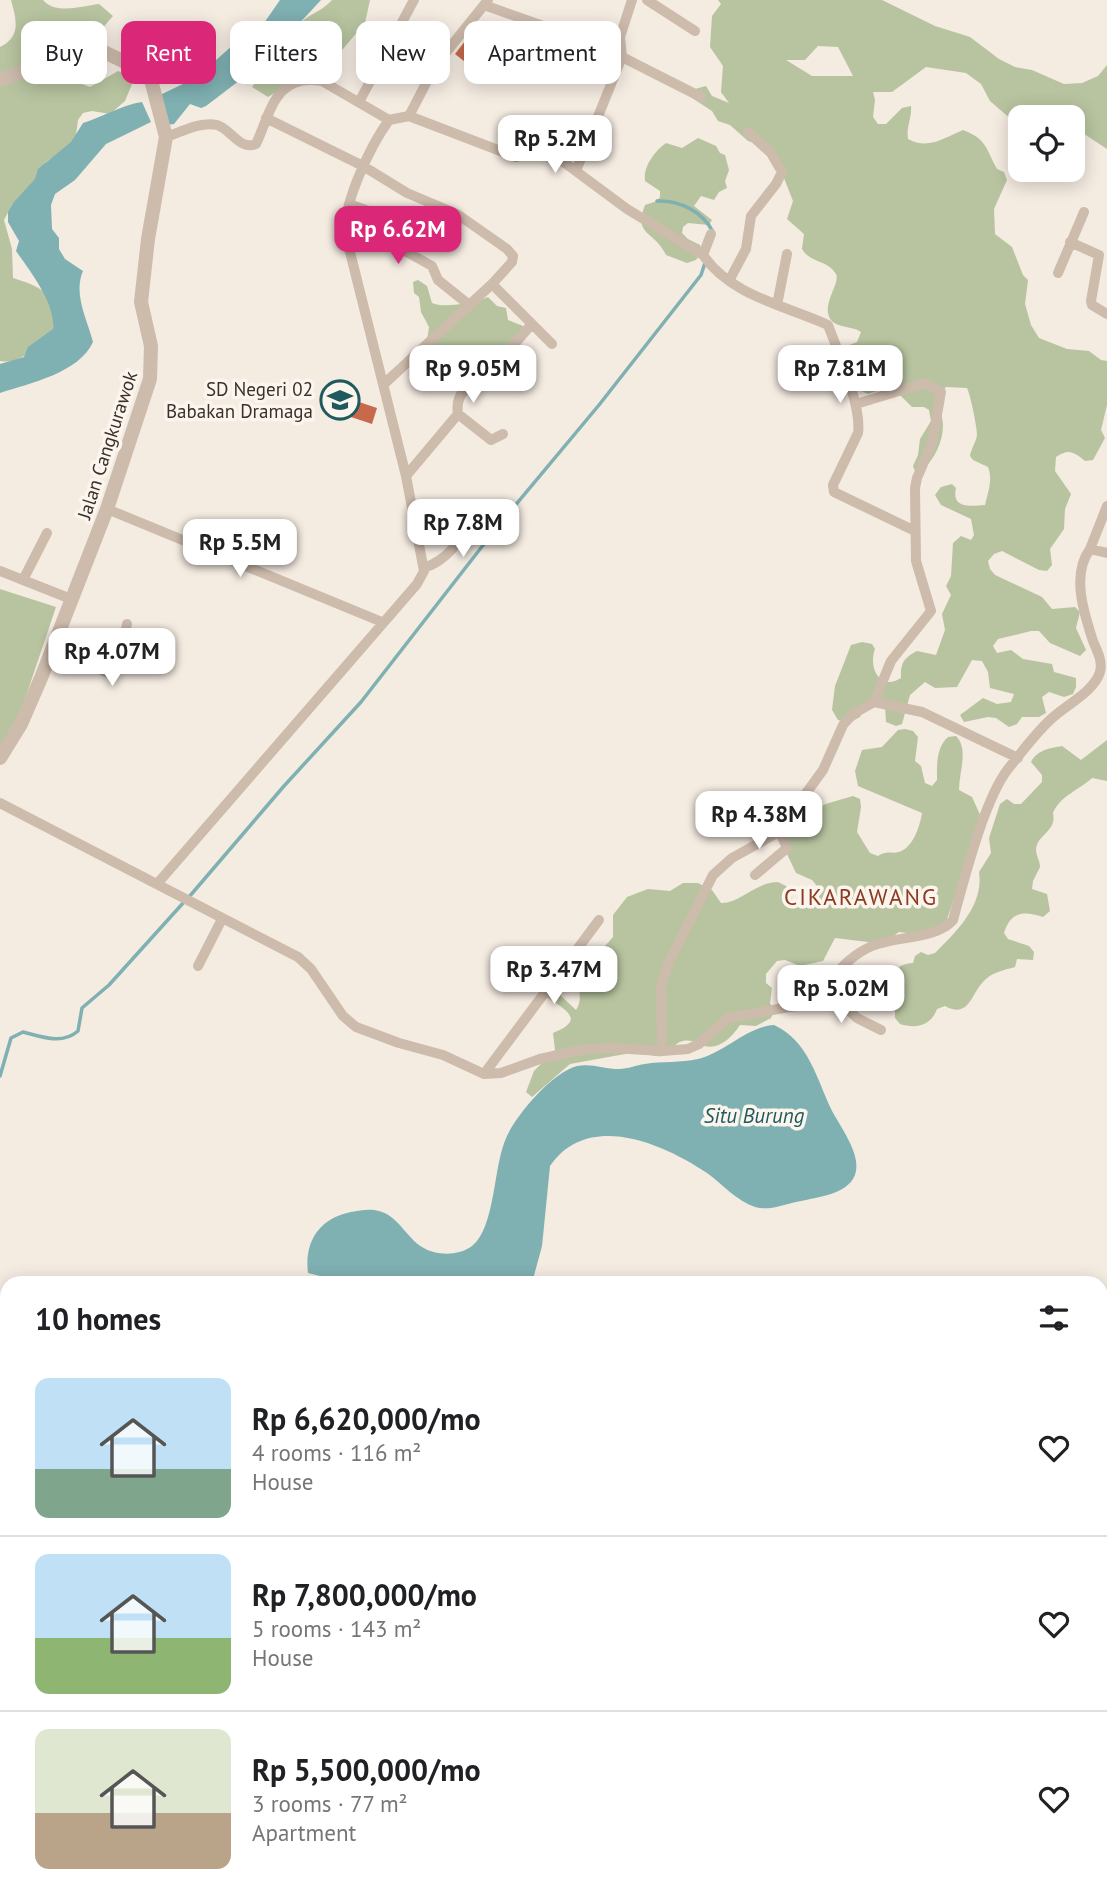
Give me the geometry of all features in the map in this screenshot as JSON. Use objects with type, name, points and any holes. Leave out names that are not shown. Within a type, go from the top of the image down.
[{"type":"street","points":[[359,102],[414,0]]},
{"type":"street","points":[[576,171],[622,57],[620,37],[632,0]]},
{"type":"street","points":[[647,0],[695,32]]},
{"type":"street","points":[[408,116],[435,66],[486,2],[622,57],[701,97]]},
{"type":"street","points":[[0,80],[53,57],[81,49],[104,52],[127,63],[146,61],[166,132],[215,125],[226,129],[245,146],[251,146],[256,144],[274,99],[283,89],[312,79],[322,81],[388,120],[408,116],[516,158],[534,145],[542,146],[627,209],[706,259],[735,286],[750,295],[828,326],[856,404],[858,433],[833,485],[834,492],[915,531]]},
{"type":"street","points":[[266,118],[363,166],[407,193],[457,214],[508,249],[513,256],[512,262],[492,284],[384,384]]},
{"type":"street","points":[[157,884],[417,584],[424,568],[406,476],[346,236],[345,217],[349,204],[363,166],[388,120]]},
{"type":"street","name":"Jalan Cangkurawok","points":[[0,758],[20,724],[53,648],[107,509],[152,366],[141,302],[148,239],[166,132]]},
{"type":"street","points":[[730,279],[746,249],[751,216],[782,172],[771,153],[748,132]]},
{"type":"street","points":[[349,204],[399,222],[405,251],[432,266],[438,280],[468,304]]},
{"type":"street","points":[[1059,274],[1084,212]]},
{"type":"street","points":[[706,259],[711,234]]},
{"type":"street","points":[[1070,243],[1100,255],[1091,301],[1092,305],[1107,314]]},
{"type":"street","points":[[777,305],[787,254]]},
{"type":"street","points":[[492,284],[552,344]]},
{"type":"street","points":[[503,434],[491,440],[458,414],[456,403],[461,394],[474,383],[483,380],[531,325]]},
{"type":"street","points":[[856,404],[925,383],[941,391],[932,443],[917,478],[916,561],[931,611],[891,661],[874,702]]},
{"type":"street","points":[[406,476],[458,414]]},
{"type":"street","points":[[0,803],[304,962],[343,1016],[356,1027],[443,1055],[484,1074],[501,1073],[540,1059],[585,1049],[688,1049],[736,1015],[801,1005],[857,953],[882,942],[911,935],[928,935],[947,927],[953,920],[987,813],[1006,772],[1051,719],[1095,682],[1100,671],[1100,657],[1083,605],[1080,586],[1083,561],[1107,506]]},
{"type":"street","points":[[107,509],[382,622]]},
{"type":"street","points":[[424,568],[444,558],[464,531],[466,520]]},
{"type":"street","points":[[23,580],[47,533]]},
{"type":"street","points":[[1090,549],[1107,553]]},
{"type":"street","points":[[0,571],[71,599]]},
{"type":"street","points":[[53,648],[108,673],[121,654],[127,624]]},
{"type":"street","points":[[662,1051],[661,986],[669,962],[704,889],[720,867],[778,831],[823,770],[843,724],[866,705],[874,702],[922,712],[1018,758]]},
{"type":"street","points":[[741,810],[778,831],[787,848],[755,875]]},
{"type":"street","points":[[198,966],[222,919]]},
{"type":"street","points":[[484,1074],[599,920]]},
{"type":"street","points":[[823,986],[857,1018],[881,1030]]},
{"type":"green space","points":[[11,0],[43,0],[48,5],[62,8],[99,4],[113,16],[107,23],[21,21],[21,84],[82,84],[90,87],[107,84],[107,77],[118,71],[121,72],[121,84],[132,84],[125,101],[110,114],[92,111],[83,113],[78,120],[75,142],[46,162],[36,188],[13,203],[4,220],[12,249],[13,278],[33,285],[46,294],[53,308],[53,329],[23,357],[0,361],[0,47],[12,38],[16,20]]},
{"type":"green space","points":[[332,0],[370,0],[365,21],[356,21],[356,34],[342,50],[342,21],[302,21]]},
{"type":"green space","points":[[718,0],[882,0],[935,26],[970,37],[999,59],[1015,67],[1032,70],[1064,84],[1082,83],[1098,76],[1107,65],[1107,149],[1085,135],[1085,105],[1008,105],[1008,117],[990,101],[981,84],[966,73],[926,67],[892,92],[873,92],[873,117],[878,124],[886,124],[902,108],[911,106],[908,139],[929,143],[963,130],[981,141],[997,169],[1004,172],[1007,180],[994,209],[995,234],[1012,247],[1023,275],[1028,280],[1025,304],[1031,325],[1039,338],[1067,349],[1089,351],[1107,361],[1107,405],[1101,430],[1105,438],[1093,460],[1085,461],[1068,452],[1056,457],[1055,471],[1071,494],[1065,509],[1064,529],[1050,549],[1052,565],[1047,571],[1039,570],[1002,551],[994,554],[988,561],[995,575],[1042,597],[1052,609],[1075,607],[1080,612],[1076,628],[1086,650],[1080,656],[1050,643],[1039,631],[998,639],[993,646],[997,653],[1011,650],[1023,659],[1052,664],[1054,672],[1076,678],[1073,694],[1064,697],[1049,692],[1042,697],[1046,713],[1039,717],[1022,717],[1017,724],[1009,727],[996,718],[988,717],[964,722],[960,715],[983,698],[997,704],[1011,702],[1014,694],[990,688],[988,672],[982,661],[972,660],[957,687],[935,688],[925,682],[910,695],[902,724],[896,726],[886,722],[885,706],[866,705],[860,717],[849,723],[838,720],[832,710],[835,686],[851,645],[862,642],[872,644],[875,649],[875,670],[882,680],[887,682],[901,678],[904,662],[917,651],[936,655],[945,630],[942,614],[951,595],[946,586],[951,576],[953,543],[961,536],[971,540],[974,535],[971,519],[941,505],[935,495],[941,487],[952,484],[956,488],[956,500],[959,503],[968,506],[985,505],[990,477],[988,467],[970,456],[977,434],[967,388],[946,387],[942,392],[940,406],[943,425],[940,444],[922,471],[915,471],[913,466],[920,439],[931,421],[929,410],[912,407],[900,395],[889,397],[879,390],[868,394],[857,389],[859,378],[877,372],[879,362],[853,364],[844,356],[847,346],[857,342],[861,332],[837,324],[828,314],[836,274],[833,269],[805,254],[802,249],[804,234],[787,219],[793,201],[776,158],[764,146],[748,141],[730,125],[718,121],[712,111],[692,98],[695,89],[706,86],[712,96],[729,103],[721,92],[723,66],[710,47],[712,16],[721,4]],"holes":[[[818,46],[838,47],[853,76],[812,76],[786,60],[805,60]]]},
{"type":"green space","points":[[254,84],[303,84],[287,85],[268,97],[252,87]]},
{"type":"green space","points":[[698,138],[716,146],[720,153],[725,155],[729,170],[725,181],[727,188],[719,192],[714,200],[701,196],[694,206],[712,220],[709,225],[688,223],[683,227],[682,233],[700,245],[702,251],[696,260],[687,263],[666,255],[643,228],[642,215],[645,205],[657,201],[660,197],[660,191],[645,181],[645,175],[651,159],[666,143],[682,148]]},
{"type":"green space","points":[[418,280],[427,286],[432,303],[452,305],[488,297],[497,306],[506,308],[508,320],[523,326],[525,331],[490,385],[478,385],[463,366],[425,354],[429,327],[421,312],[419,297],[414,293],[413,282]]},
{"type":"green space","points":[[0,589],[56,607],[21,711],[4,745],[0,744]]},
{"type":"green space","points":[[898,730],[913,731],[918,737],[915,761],[921,766],[925,783],[932,786],[937,780],[941,746],[948,737],[956,736],[963,754],[959,790],[972,797],[982,819],[946,922],[924,935],[899,932],[885,942],[835,938],[823,961],[800,966],[785,960],[777,961],[766,974],[766,983],[772,988],[770,1003],[774,1011],[771,1018],[756,1026],[740,1025],[720,1044],[710,1047],[686,1041],[677,1043],[662,1056],[632,1049],[625,1054],[570,1064],[532,1097],[526,1092],[534,1071],[555,1050],[553,1033],[564,1028],[571,1018],[564,1009],[545,996],[559,994],[576,1010],[584,970],[613,937],[613,915],[627,897],[648,889],[670,891],[683,883],[698,883],[712,890],[721,903],[734,900],[762,885],[778,882],[786,886],[792,900],[807,905],[813,901],[817,886],[812,880],[796,873],[777,833],[788,833],[817,808],[853,796],[860,799],[861,807],[857,832],[870,853],[878,856],[904,850],[918,830],[922,813],[858,786],[855,771],[862,750],[882,747]]},
{"type":"green space","points":[[1107,740],[1107,781],[1092,778],[1065,798],[1056,807],[1050,829],[1037,845],[1040,867],[1032,889],[1047,894],[1050,911],[1043,917],[1019,914],[1010,920],[1004,933],[1008,939],[1029,946],[1034,952],[1033,960],[1017,959],[1015,967],[989,976],[964,1007],[953,1009],[945,1006],[937,1009],[931,1019],[922,1025],[900,1024],[895,1018],[895,1009],[882,999],[883,983],[899,967],[913,963],[915,956],[921,952],[928,955],[935,953],[967,917],[977,895],[979,872],[991,853],[989,838],[1000,804],[1007,799],[1014,804],[1021,804],[1042,782],[1042,775],[1031,762],[1044,750],[1062,746],[1081,760]]},
{"type":"water","points":[[280,0],[321,0],[302,21],[265,21]]},
{"type":"water","points":[[230,48],[230,84],[235,84],[206,106],[201,108],[190,104],[174,124],[166,125],[160,95],[183,84],[216,84],[216,60]]},
{"type":"water","points":[[142,102],[151,122],[106,144],[75,180],[55,194],[51,205],[52,229],[59,238],[59,249],[65,259],[83,271],[80,298],[93,342],[77,362],[65,369],[39,381],[0,393],[0,364],[24,357],[28,347],[53,329],[53,319],[46,299],[16,251],[19,241],[8,222],[8,212],[35,179],[38,169],[71,142],[83,123]]},
{"type":"water","name":"Situ Burung","points":[[774,1025],[796,1041],[816,1074],[856,1159],[856,1171],[852,1181],[844,1188],[822,1197],[776,1207],[755,1207],[736,1197],[689,1162],[648,1143],[605,1136],[585,1139],[566,1149],[550,1166],[542,1246],[534,1276],[320,1276],[308,1273],[309,1251],[316,1233],[340,1215],[359,1211],[374,1210],[388,1215],[417,1243],[434,1252],[454,1253],[472,1246],[486,1225],[502,1148],[507,1136],[537,1095],[557,1076],[568,1070],[582,1065],[622,1069],[651,1063],[698,1059],[764,1027]]},
{"type":"building","points":[[464,42],[464,61],[455,54]]},
{"type":"building","name":"SD Negeri 02 Babakan Dramaga","points":[[329,392],[377,408],[372,424],[324,408]]},
{"type":"waterway","points":[[657,201],[666,201],[690,209],[697,213],[713,232]]},
{"type":"waterway","points":[[189,897],[284,786],[361,702],[498,526],[599,405],[701,275],[705,263]]},
{"type":"waterway","points":[[0,1076],[11,1038],[23,1032],[59,1039],[78,1031],[82,1008],[109,985],[184,902]]},
{"type":"place","name":"SD Negeri 02 Babakan Dramaga","points":[[340,400]]},
{"type":"district","name":"CIKARAWANG","points":[[861,897]]}]
